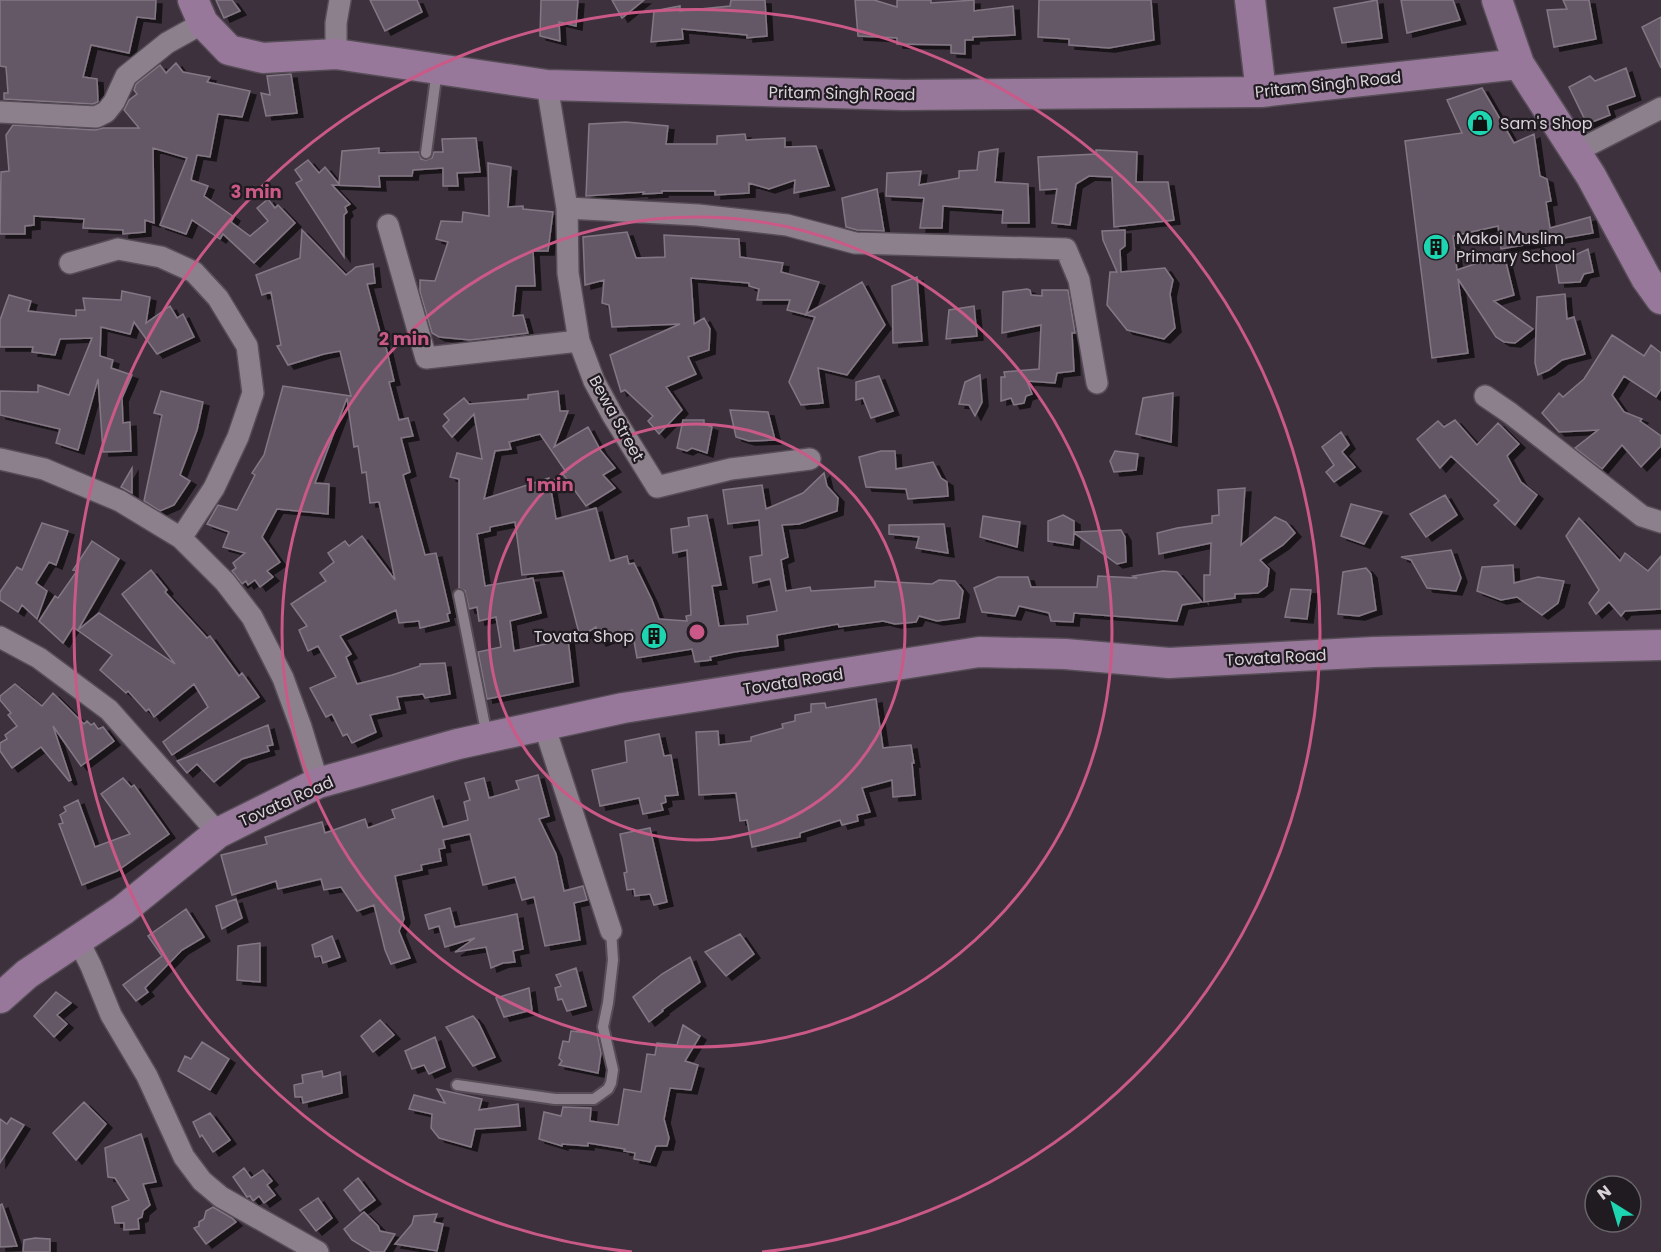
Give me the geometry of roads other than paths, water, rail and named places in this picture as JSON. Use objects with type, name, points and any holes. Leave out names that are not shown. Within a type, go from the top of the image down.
[{"type":"street","points":[[336,54],[336,23],[340,0]]},
{"type":"street","points":[[1250,0],[1261,92]]},
{"type":"street","points":[[1497,0],[1519,64],[1591,176],[1646,278],[1661,299]]},
{"type":"street","points":[[0,112],[96,117],[106,112],[114,102],[126,76],[166,43],[198,11]]},
{"type":"street","name":"Pritam Singh Road","points":[[198,11],[229,50],[263,58],[336,54],[547,85],[903,95],[1261,92],[1519,64]]},
{"type":"street","name":"Bewa Street","points":[[547,85],[567,208],[568,273],[579,341],[594,381],[657,487],[731,469],[810,459]]},
{"type":"street","points":[[1575,152],[1661,108]]},
{"type":"street","points":[[567,208],[698,215],[786,225],[855,243],[1066,249],[1079,280],[1097,383]]},
{"type":"street","points":[[388,225],[426,358],[579,341]]},
{"type":"street","points":[[70,263],[118,249],[161,257],[194,272],[218,298],[247,346],[253,393],[238,437],[214,488],[181,538]]},
{"type":"street","points":[[1485,396],[1642,516],[1661,522]]},
{"type":"street","points":[[0,459],[44,469],[120,501],[181,538],[225,582],[252,617],[283,678],[301,726],[318,783]]},
{"type":"street","points":[[0,637],[39,658],[109,710],[218,832]]},
{"type":"street","name":"Tovata Road","points":[[0,998],[27,974],[123,910],[218,832],[318,783],[488,738],[623,708],[979,652],[1065,654],[1168,663],[1374,652],[1661,645]]},
{"type":"street","points":[[544,725],[611,931]]},
{"type":"street","points":[[78,940],[92,966],[111,1015],[147,1076],[192,1170],[221,1197],[318,1252]]},
{"type":"lane","points":[[426,153],[437,69]]},
{"type":"lane","points":[[459,596],[488,738]]},
{"type":"lane","points":[[457,1085],[555,1099],[594,1099],[608,1089],[613,1070],[603,1027],[613,960],[611,931]]},
{"type":"place","name":"Sam's Shop","points":[[1480,123]]},
{"type":"place","name":"Makoi Muslim Primary School","points":[[1436,247]]},
{"type":"place","name":"Tovata Shop","points":[[654,636]]}]
